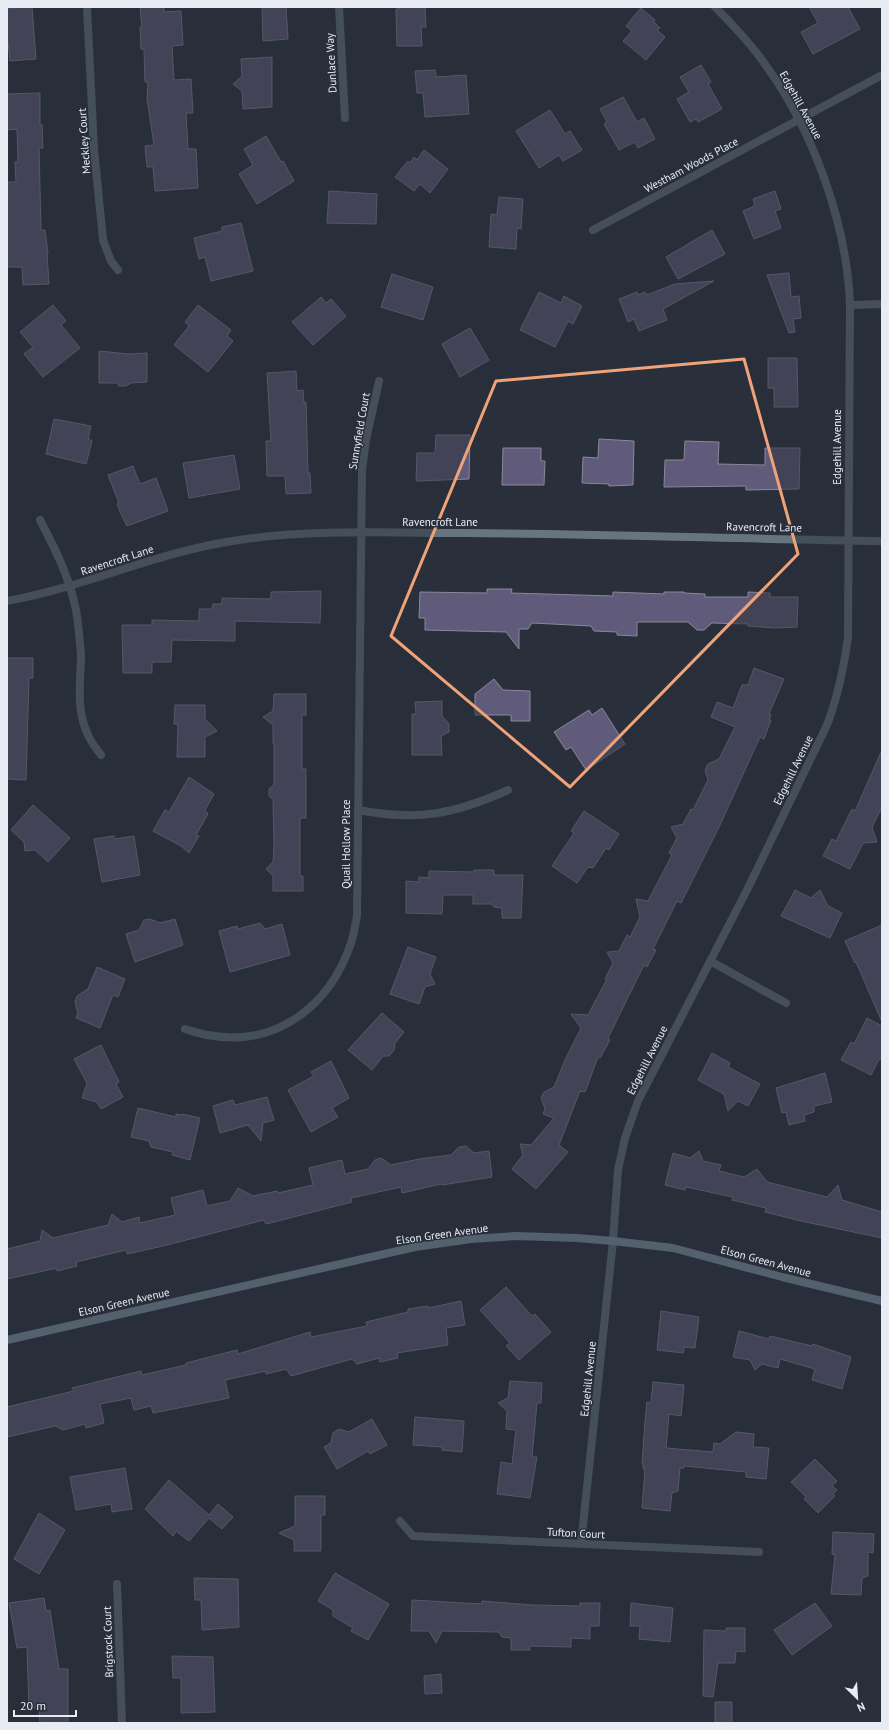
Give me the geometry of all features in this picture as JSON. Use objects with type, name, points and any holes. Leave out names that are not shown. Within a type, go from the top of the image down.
[{"type":"street","name":"Meckley Court","points":[[87,7],[94,149],[103,240],[111,261],[118,270]]},
{"type":"street","name":"Dunlace Way","points":[[339,7],[345,118]]},
{"type":"street","name":"Edgehill Avenue","points":[[581,1544],[613,1241],[618,1170],[625,1138],[638,1101],[749,886],[832,711],[842,674],[848,637],[850,305],[844,255],[834,208],[818,161],[799,119],[767,67],[736,28],[715,7]]},
{"type":"street","name":"Westham Woods Place","points":[[593,230],[882,75]]},
{"type":"street","points":[[850,305],[882,304]]},
{"type":"street","name":"Sunnyfield Court","points":[[361,532],[362,470],[366,440],[379,381]]},
{"type":"street","points":[[40,520],[54,546],[70,587],[78,621],[80,650],[79,700],[83,722],[89,738],[101,755]]},
{"type":"street","name":"Ravencroft Lane","points":[[7,601],[70,587],[173,554],[237,540],[291,534],[361,532],[590,534],[882,541]]},
{"type":"street","name":"Quail Hollow Place","points":[[184,1029],[209,1035],[233,1037],[258,1034],[278,1028],[300,1017],[326,990],[341,968],[349,949],[357,916],[361,532]]},
{"type":"street","points":[[358,810],[383,814],[415,816],[447,812],[478,804],[508,790]]},
{"type":"street","points":[[710,961],[786,1003]]},
{"type":"street","name":"Elson Green Avenue","points":[[7,1340],[416,1247],[471,1239],[516,1236],[577,1238],[673,1248],[782,1278],[882,1301]]},
{"type":"street","name":"Tufton Court","points":[[400,1521],[413,1536],[758,1552]]},
{"type":"street","name":"Brigstock Court","points":[[116,1584],[122,1723]]},
{"type":"highlighted area","points":[[744,359],[798,554],[570,787],[391,636],[496,381]]},
{"type":"building","points":[[32,7],[36,59],[10,61],[7,42],[7,8]]},
{"type":"building","points":[[140,7],[164,7],[164,12],[181,11],[183,45],[172,46],[174,80],[191,79],[193,113],[186,113],[188,149],[196,149],[198,188],[155,191],[153,167],[147,167],[145,146],[154,145],[147,99],[148,82],[145,82],[144,49],[141,49],[140,27],[142,27]]},
{"type":"building","points":[[262,7],[286,7],[288,39],[263,41]]},
{"type":"building","points":[[399,7],[425,7],[426,27],[421,27],[422,46],[397,46],[396,9],[399,9]]},
{"type":"building","points":[[809,7],[848,7],[860,29],[813,54],[801,32],[818,23]]},
{"type":"building","points":[[641,8],[655,20],[654,22],[660,28],[657,30],[665,37],[646,60],[623,41],[632,31],[626,26]]},
{"type":"building","points":[[272,57],[272,107],[243,109],[242,91],[233,84],[242,76],[241,59]]},
{"type":"building","points":[[701,65],[711,82],[708,84],[722,109],[698,122],[696,119],[690,122],[677,99],[689,92],[680,77]]},
{"type":"building","points":[[435,70],[436,77],[466,75],[469,114],[425,117],[423,93],[417,93],[415,71]]},
{"type":"building","points":[[40,93],[40,125],[42,125],[43,148],[39,148],[41,230],[45,230],[48,253],[49,284],[23,285],[22,267],[7,267],[7,182],[16,182],[15,162],[18,162],[17,129],[7,130],[7,94]]},
{"type":"building","points":[[623,97],[637,122],[644,118],[655,139],[638,148],[635,142],[619,150],[604,124],[607,122],[600,109]]},
{"type":"building","points":[[550,110],[565,134],[570,131],[582,150],[563,161],[559,155],[539,168],[516,131]]},
{"type":"building","points":[[266,136],[281,162],[283,161],[294,181],[257,204],[239,174],[253,165],[244,149]]},
{"type":"building","points":[[424,150],[448,169],[430,193],[420,184],[414,191],[395,177],[408,161],[410,163],[414,157],[417,160]]},
{"type":"building","points":[[329,191],[377,194],[376,224],[327,223]]},
{"type":"building","points":[[775,191],[781,209],[775,211],[781,228],[754,239],[743,211],[755,206],[753,199]]},
{"type":"building","points":[[499,197],[523,199],[521,229],[517,228],[516,249],[489,247],[491,214],[497,215]]},
{"type":"building","points":[[241,223],[253,271],[211,281],[205,257],[199,259],[194,238],[222,231],[222,227]]},
{"type":"building","points":[[712,230],[725,254],[678,279],[666,257]]},
{"type":"building","points":[[789,273],[791,297],[799,296],[801,318],[793,319],[795,332],[789,333],[767,275]]},
{"type":"building","points":[[392,274],[433,287],[423,320],[381,307]]},
{"type":"building","points":[[714,281],[663,309],[667,320],[639,331],[634,319],[628,322],[619,299],[637,292],[638,295],[645,292],[647,295],[675,284]]},
{"type":"building","points":[[539,292],[561,303],[564,296],[582,306],[573,324],[568,321],[555,347],[520,330]]},
{"type":"building","points":[[321,297],[326,303],[331,299],[346,316],[313,345],[292,322]]},
{"type":"building","points":[[53,305],[66,321],[61,325],[80,348],[43,377],[24,354],[33,347],[20,332]]},
{"type":"building","points":[[198,305],[231,330],[227,336],[233,341],[208,372],[174,345],[189,326],[185,322]]},
{"type":"building","points":[[470,328],[489,360],[460,377],[442,344]]},
{"type":"building","points":[[99,351],[129,354],[147,353],[147,382],[131,383],[126,386],[119,386],[117,383],[99,383]]},
{"type":"building","points":[[768,358],[797,358],[798,407],[774,407],[774,388],[768,388]]},
{"type":"building","points":[[296,371],[297,391],[303,390],[304,403],[306,402],[308,473],[310,473],[311,493],[286,494],[285,476],[267,476],[266,441],[271,441],[267,373]]},
{"type":"building","points":[[54,419],[91,426],[88,439],[92,441],[86,464],[46,454]]},
{"type":"building","points":[[436,435],[470,435],[469,479],[416,481],[417,453],[435,453]]},
{"type":"building","points":[[599,439],[634,441],[633,485],[609,486],[609,484],[582,483],[583,457],[598,458]]},
{"type":"building","points":[[685,441],[719,442],[718,464],[765,465],[765,448],[800,448],[799,489],[746,490],[746,486],[664,487],[665,460],[684,460]]},
{"type":"building","points":[[503,448],[541,448],[541,461],[545,461],[544,485],[502,485]]},
{"type":"building","points":[[234,455],[240,489],[189,498],[183,463]]},
{"type":"building","points":[[133,466],[140,484],[156,478],[168,511],[127,526],[117,504],[119,503],[108,475]]},
{"type":"building","points":[[487,589],[512,589],[511,593],[613,596],[613,592],[664,594],[664,592],[684,592],[705,594],[705,597],[748,597],[748,592],[770,593],[770,597],[798,597],[797,627],[775,628],[748,626],[748,624],[712,623],[704,630],[697,630],[688,622],[637,622],[637,636],[617,635],[617,632],[594,631],[591,626],[532,623],[528,629],[519,629],[519,649],[506,632],[425,630],[425,618],[419,618],[420,592],[487,593]]},
{"type":"building","points":[[321,591],[320,623],[235,621],[235,641],[172,640],[171,662],[152,662],[152,673],[123,673],[122,625],[152,625],[152,620],[199,621],[199,609],[212,609],[213,604],[222,604],[222,598],[271,599],[271,592]]},
{"type":"building","points":[[7,658],[33,658],[33,678],[29,678],[26,780],[7,779]]},
{"type":"building","points":[[754,668],[784,679],[769,714],[771,715],[769,720],[771,720],[764,739],[760,737],[720,825],[681,903],[677,901],[653,949],[656,950],[647,967],[644,965],[608,1038],[610,1040],[600,1058],[598,1057],[585,1092],[580,1091],[559,1145],[568,1152],[536,1189],[512,1169],[523,1155],[520,1144],[531,1145],[554,1118],[543,1114],[545,1109],[541,1098],[544,1092],[554,1087],[565,1060],[581,1028],[571,1014],[588,1015],[607,979],[605,979],[613,963],[607,952],[619,951],[627,935],[630,937],[640,917],[636,899],[648,901],[672,855],[669,853],[677,838],[671,827],[683,824],[691,809],[693,810],[708,780],[705,770],[708,764],[719,759],[735,727],[711,717],[717,702],[733,708],[742,685],[748,685]]},
{"type":"building","points":[[494,679],[503,690],[530,691],[530,721],[511,721],[511,715],[475,715],[475,694]]},
{"type":"building","points":[[274,694],[306,694],[306,715],[302,715],[302,769],[306,769],[306,818],[300,818],[300,876],[303,876],[303,891],[273,891],[273,876],[266,869],[273,862],[273,800],[269,796],[269,789],[274,785],[274,743],[273,725],[263,717],[273,711]]},
{"type":"building","points":[[442,701],[442,716],[449,724],[449,732],[441,736],[442,755],[412,755],[412,714],[416,714],[415,702]]},
{"type":"building","points":[[175,705],[205,705],[205,719],[217,731],[205,737],[205,757],[177,757],[178,724],[174,724]]},
{"type":"building","points":[[602,708],[625,744],[586,770],[571,747],[566,750],[554,732],[589,710],[592,715]]},
{"type":"building","points":[[882,750],[882,807],[872,827],[877,842],[863,843],[850,869],[823,856],[832,839],[836,841],[852,809],[855,811]]},
{"type":"building","points":[[189,777],[214,794],[205,810],[208,814],[196,835],[199,836],[189,853],[181,846],[153,831],[165,810],[169,812]]},
{"type":"building","points":[[33,805],[70,838],[48,862],[35,850],[25,851],[24,842],[11,830]]},
{"type":"building","points":[[584,811],[619,834],[609,850],[606,848],[593,868],[588,867],[577,883],[552,866],[574,833],[571,831]]},
{"type":"building","points":[[114,836],[115,839],[134,836],[140,875],[102,882],[94,839]]},
{"type":"building","points":[[474,870],[494,870],[494,875],[523,875],[521,918],[502,918],[502,908],[494,907],[491,904],[473,904],[473,895],[443,895],[442,914],[406,913],[406,881],[419,882],[419,877],[429,878],[429,871],[474,872]]},
{"type":"building","points":[[795,890],[811,898],[820,890],[828,906],[842,913],[830,938],[781,916]]},
{"type":"building","points":[[150,919],[160,923],[175,919],[183,945],[135,962],[126,934],[139,930],[144,920]]},
{"type":"building","points":[[260,923],[265,929],[282,924],[290,955],[230,972],[219,931],[237,926],[238,929]]},
{"type":"building","points":[[882,925],[882,1022],[856,962],[855,963],[845,941]]},
{"type":"building","points":[[408,947],[436,957],[430,974],[435,984],[425,987],[419,1004],[390,994]]},
{"type":"building","points":[[97,967],[125,979],[118,997],[113,995],[100,1028],[76,1018],[78,1013],[75,1002],[77,996],[88,989]]},
{"type":"building","points":[[382,1013],[404,1032],[395,1043],[394,1050],[389,1056],[383,1056],[372,1070],[348,1050]]},
{"type":"building","points":[[867,1018],[882,1026],[882,1059],[879,1059],[871,1075],[841,1060],[851,1042],[854,1044]]},
{"type":"building","points":[[101,1045],[119,1082],[116,1084],[123,1097],[101,1109],[97,1102],[82,1098],[87,1083],[74,1059]]},
{"type":"building","points":[[712,1053],[730,1063],[728,1067],[760,1084],[748,1106],[738,1101],[728,1111],[724,1094],[698,1080]]},
{"type":"building","points":[[331,1061],[349,1098],[332,1108],[338,1117],[311,1132],[288,1090],[314,1076],[311,1072]]},
{"type":"building","points":[[825,1073],[832,1102],[814,1106],[814,1112],[804,1115],[805,1121],[789,1125],[786,1112],[782,1113],[776,1088]]},
{"type":"building","points":[[267,1097],[274,1120],[263,1123],[261,1141],[248,1125],[220,1133],[213,1106],[233,1100],[235,1105]]},
{"type":"building","points":[[138,1108],[176,1117],[176,1114],[182,1114],[200,1118],[190,1160],[172,1155],[173,1152],[151,1147],[149,1141],[131,1137]]},
{"type":"building","points":[[466,1146],[474,1153],[489,1151],[492,1177],[441,1184],[402,1193],[401,1187],[351,1198],[352,1202],[266,1224],[264,1220],[163,1246],[127,1254],[126,1250],[76,1262],[77,1266],[57,1271],[57,1268],[7,1279],[7,1249],[40,1241],[42,1230],[53,1238],[108,1225],[112,1214],[122,1222],[139,1217],[140,1223],[175,1215],[171,1198],[203,1190],[207,1206],[230,1201],[238,1188],[253,1196],[277,1191],[278,1193],[313,1185],[309,1168],[342,1160],[345,1174],[368,1169],[375,1160],[381,1158],[391,1165],[419,1159],[451,1155],[459,1147]]},
{"type":"building","points":[[699,1151],[703,1161],[721,1165],[719,1171],[744,1177],[757,1169],[767,1182],[827,1197],[838,1185],[842,1200],[882,1212],[882,1238],[765,1212],[766,1208],[732,1200],[733,1197],[686,1187],[685,1190],[665,1185],[673,1153],[690,1158]]},
{"type":"building","points":[[506,1287],[532,1316],[535,1314],[551,1332],[519,1360],[506,1346],[510,1343],[480,1310]]},
{"type":"building","points":[[461,1301],[465,1325],[446,1328],[448,1345],[397,1353],[398,1358],[380,1362],[379,1358],[357,1364],[352,1359],[291,1376],[286,1369],[266,1374],[266,1371],[225,1380],[229,1398],[153,1413],[151,1406],[134,1410],[131,1398],[100,1404],[104,1423],[86,1428],[85,1424],[63,1430],[55,1426],[7,1437],[7,1407],[74,1391],[72,1388],[141,1371],[142,1375],[186,1365],[186,1363],[237,1350],[238,1354],[310,1332],[311,1337],[367,1326],[366,1322],[408,1312],[408,1309],[428,1306],[428,1308]]},
{"type":"building","points":[[661,1311],[699,1317],[695,1348],[684,1347],[683,1353],[657,1350]]},
{"type":"building","points":[[739,1331],[769,1339],[770,1336],[812,1346],[813,1344],[851,1357],[842,1389],[812,1380],[815,1369],[780,1359],[778,1368],[762,1364],[755,1370],[750,1360],[733,1357]]},
{"type":"building","points":[[510,1381],[542,1383],[541,1403],[537,1403],[532,1457],[537,1457],[530,1498],[497,1494],[501,1462],[512,1464],[516,1430],[506,1429],[507,1411],[498,1403],[508,1398]]},
{"type":"building","points":[[653,1382],[684,1385],[681,1416],[669,1414],[666,1448],[713,1452],[714,1443],[720,1444],[736,1432],[754,1434],[753,1447],[769,1448],[766,1479],[746,1477],[746,1472],[684,1466],[684,1468],[680,1468],[678,1491],[672,1493],[670,1511],[642,1508],[645,1469],[643,1469],[642,1464],[645,1422],[647,1402],[651,1403]]},
{"type":"building","points":[[415,1417],[464,1421],[462,1452],[442,1450],[442,1447],[413,1445]]},
{"type":"building","points":[[372,1419],[387,1445],[370,1454],[368,1451],[337,1469],[324,1447],[331,1443],[333,1433],[339,1429],[349,1432]]},
{"type":"building","points":[[815,1459],[837,1481],[832,1486],[837,1490],[833,1494],[835,1496],[818,1513],[804,1499],[806,1497],[791,1482]]},
{"type":"building","points":[[125,1468],[132,1509],[112,1512],[111,1504],[76,1510],[70,1477]]},
{"type":"building","points":[[169,1480],[209,1515],[218,1504],[233,1517],[222,1529],[209,1518],[189,1541],[176,1531],[173,1536],[145,1509]]},
{"type":"building","points":[[295,1496],[325,1496],[325,1515],[321,1515],[321,1551],[294,1551],[294,1540],[279,1533],[295,1526]]},
{"type":"building","points":[[39,1513],[65,1530],[39,1574],[14,1559]]},
{"type":"building","points":[[833,1532],[874,1534],[873,1553],[868,1552],[868,1576],[862,1578],[861,1595],[831,1594],[835,1555],[832,1554]]},
{"type":"building","points":[[335,1573],[389,1604],[368,1640],[351,1631],[353,1628],[333,1616],[333,1610],[318,1601]]},
{"type":"building","points":[[194,1578],[238,1579],[239,1627],[202,1630],[201,1600],[195,1600]]},
{"type":"building","points":[[44,1598],[46,1611],[50,1610],[59,1669],[68,1669],[68,1723],[40,1723],[39,1708],[29,1708],[27,1647],[17,1648],[9,1603]]},
{"type":"building","points":[[412,1600],[482,1604],[482,1601],[532,1605],[580,1606],[580,1603],[600,1603],[599,1626],[590,1626],[590,1639],[571,1638],[571,1647],[530,1646],[530,1650],[511,1650],[511,1638],[502,1637],[499,1632],[442,1631],[436,1643],[429,1631],[411,1631]]},
{"type":"building","points":[[631,1603],[673,1608],[670,1642],[639,1639],[640,1626],[630,1626]]},
{"type":"building","points":[[815,1603],[832,1626],[792,1655],[774,1630]]},
{"type":"building","points":[[726,1628],[745,1628],[745,1652],[736,1651],[735,1663],[718,1663],[713,1697],[703,1696],[704,1630],[726,1631]]},
{"type":"building","points":[[172,1656],[213,1657],[215,1712],[181,1713],[181,1678],[173,1678]]},
{"type":"building","points":[[441,1674],[442,1693],[425,1694],[424,1676]]},
{"type":"building","points":[[715,1702],[732,1702],[732,1723],[715,1723]]}]
